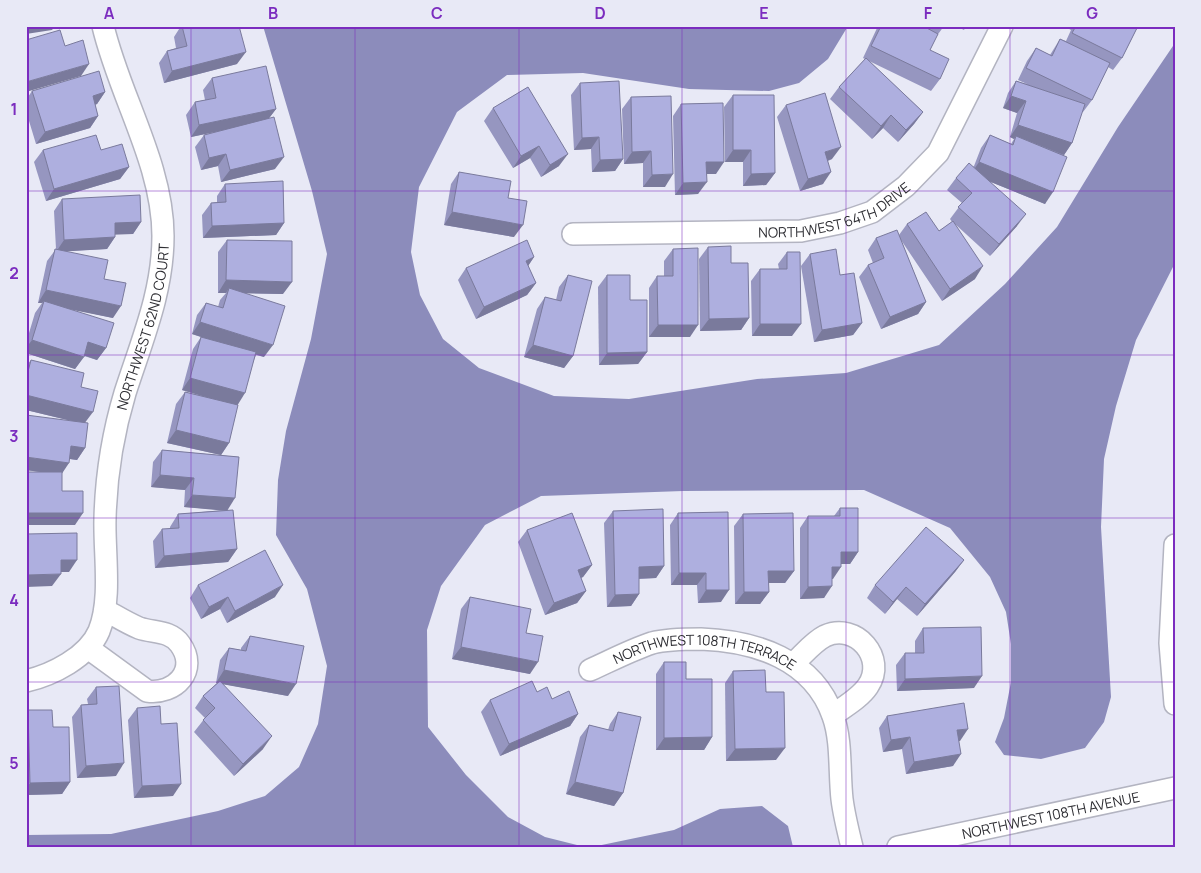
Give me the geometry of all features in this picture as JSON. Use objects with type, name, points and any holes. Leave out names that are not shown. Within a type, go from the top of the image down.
[{"type":"street","name":"NORTHWEST 62ND COURT","points":[[93,640],[105,610],[105,517],[110,450],[125,394],[157,296],[163,235],[157,186],[103,26]]},
{"type":"street","name":"NORTHWEST 64TH DRIVE","points":[[573,234],[801,231],[840,223],[872,212],[906,186],[938,153],[1002,26]]},
{"type":"street","points":[[1175,545],[1170,643],[1175,704]]},
{"type":"street","points":[[26,681],[64,665],[93,640],[147,691],[157,693],[167,691],[176,685],[183,677],[186,658],[178,641],[163,632],[140,628],[105,610]]},
{"type":"street","points":[[794,664],[816,643],[835,633],[851,635],[865,644],[871,654],[874,665],[873,676],[860,695],[833,715],[837,731],[842,801],[852,847]]},
{"type":"street","name":"NORTHWEST 108TH TERRACE","points":[[590,670],[654,643],[686,639],[746,643],[772,652],[794,664],[814,685],[833,715]]},
{"type":"street","name":"NORTHWEST 108TH AVENUE","points":[[898,847],[1175,788]]},
{"type":"water","points":[[263,26],[848,26],[828,59],[799,83],[769,91],[689,89],[583,73],[507,75],[457,112],[419,187],[411,252],[420,295],[443,339],[479,368],[554,396],[629,399],[757,379],[846,373],[939,345],[1005,284],[1057,227],[1118,127],[1175,43],[1175,263],[1136,340],[1116,406],[1104,459],[1101,527],[1111,697],[1104,722],[1085,748],[1041,759],[1004,755],[995,742],[1004,718],[1011,682],[1011,644],[1006,612],[990,577],[950,528],[864,490],[683,491],[541,496],[485,525],[441,586],[427,630],[428,727],[466,775],[508,817],[545,837],[585,847],[26,847],[26,835],[111,834],[218,811],[265,796],[299,767],[318,724],[327,666],[307,589],[276,535],[278,480],[286,431],[311,339],[327,254],[312,191]]},
{"type":"water","points":[[762,806],[788,826],[793,847],[592,847],[674,830],[720,809]]},
{"type":"building","points":[[182,26],[239,26],[246,52],[172,71],[167,51],[187,46]]},
{"type":"building","points":[[881,26],[923,26],[938,34],[930,50],[949,59],[940,79],[871,46]]},
{"type":"building","points":[[1076,26],[1138,26],[1122,58],[1072,33]]},
{"type":"building","points":[[60,30],[65,46],[83,40],[89,64],[26,82],[26,40]]},
{"type":"building","points":[[1060,39],[1110,63],[1092,100],[1026,68],[1036,48],[1052,56]]},
{"type":"building","points":[[866,58],[923,112],[906,130],[891,115],[881,126],[839,87]]},
{"type":"building","points":[[266,66],[276,109],[199,125],[195,102],[216,98],[212,78]]},
{"type":"building","points":[[99,71],[105,92],[93,96],[98,116],[45,132],[32,91]]},
{"type":"building","points":[[619,81],[623,159],[600,160],[599,137],[582,138],[580,83]]},
{"type":"building","points":[[1016,81],[1085,104],[1072,143],[1018,125],[1026,101],[1011,96]]},
{"type":"building","points":[[528,87],[568,154],[550,165],[539,146],[521,156],[493,108]]},
{"type":"building","points":[[825,93],[841,147],[825,152],[831,172],[808,179],[786,105]]},
{"type":"building","points":[[733,95],[774,95],[775,173],[751,174],[751,150],[733,150]]},
{"type":"building","points":[[671,96],[673,174],[652,175],[651,151],[632,152],[631,97]]},
{"type":"building","points":[[723,103],[724,162],[706,162],[707,182],[683,183],[681,104]]},
{"type":"building","points":[[274,117],[284,157],[230,170],[226,154],[209,158],[204,135]]},
{"type":"building","points":[[96,135],[101,150],[122,144],[129,167],[54,189],[43,150]]},
{"type":"building","points":[[990,135],[1013,145],[1016,136],[1067,157],[1053,192],[979,162]]},
{"type":"building","points":[[969,163],[1026,214],[999,244],[958,207],[972,193],[956,178]]},
{"type":"building","points":[[459,172],[511,181],[508,198],[527,201],[523,225],[452,212]]},
{"type":"building","points":[[283,181],[284,223],[212,226],[211,203],[226,202],[225,184]]},
{"type":"building","points":[[140,195],[141,222],[115,223],[115,237],[64,240],[62,199]]},
{"type":"building","points":[[27,212],[27,253],[26,253]]},
{"type":"building","points":[[926,212],[939,231],[953,221],[983,266],[950,289],[907,224]]},
{"type":"building","points":[[897,230],[926,302],[890,317],[868,265],[884,258],[876,238]]},
{"type":"building","points":[[227,240],[292,241],[292,282],[226,280]]},
{"type":"building","points":[[527,240],[534,257],[526,261],[536,283],[484,307],[466,268]]},
{"type":"building","points":[[731,246],[731,263],[748,263],[749,318],[709,319],[708,247]]},
{"type":"building","points":[[698,248],[698,325],[658,325],[657,276],[673,276],[673,249]]},
{"type":"building","points":[[55,249],[108,260],[104,279],[126,283],[121,306],[46,290]]},
{"type":"building","points":[[836,249],[840,275],[854,273],[862,323],[822,330],[810,254]]},
{"type":"building","points":[[787,252],[800,252],[801,324],[760,324],[760,269],[787,269]]},
{"type":"building","points":[[568,275],[592,281],[573,356],[533,345],[545,297],[561,301]]},
{"type":"building","points":[[607,275],[630,275],[630,300],[647,300],[647,352],[607,353]]},
{"type":"building","points":[[229,288],[285,306],[273,345],[200,322],[206,303],[223,308]]},
{"type":"building","points":[[44,301],[114,323],[106,348],[88,342],[84,357],[32,340]]},
{"type":"building","points":[[201,337],[256,352],[245,393],[190,378]]},
{"type":"building","points":[[31,360],[84,373],[81,387],[98,391],[93,412],[26,395],[26,379]]},
{"type":"building","points":[[185,392],[238,405],[229,443],[176,430]]},
{"type":"building","points":[[26,415],[88,423],[85,448],[71,446],[69,463],[26,457]]},
{"type":"building","points":[[162,450],[239,457],[235,498],[192,495],[194,478],[160,475]]},
{"type":"building","points":[[26,472],[62,472],[62,491],[83,491],[83,513],[26,513]]},
{"type":"building","points":[[840,508],[858,508],[858,552],[841,552],[841,567],[832,567],[832,586],[808,587],[808,516],[840,516]]},
{"type":"building","points":[[663,509],[664,566],[639,567],[639,594],[615,595],[613,511]]},
{"type":"building","points":[[233,510],[237,549],[164,556],[162,529],[179,528],[178,514]]},
{"type":"building","points":[[728,512],[729,590],[706,590],[706,573],[679,573],[678,513]]},
{"type":"building","points":[[572,513],[592,565],[578,570],[586,591],[554,603],[527,530]]},
{"type":"building","points":[[793,513],[794,571],[768,571],[769,592],[744,592],[743,514]]},
{"type":"building","points":[[926,527],[964,560],[925,604],[906,587],[893,602],[875,585]]},
{"type":"building","points":[[77,533],[77,560],[61,560],[61,574],[26,575],[26,534]]},
{"type":"building","points":[[265,550],[283,585],[235,611],[228,597],[209,607],[198,585]]},
{"type":"building","points":[[470,597],[531,609],[526,633],[543,636],[538,662],[461,647]]},
{"type":"building","points":[[981,627],[982,676],[905,679],[905,653],[924,653],[923,628]]},
{"type":"building","points":[[250,636],[304,646],[296,684],[224,670],[229,648],[246,651]]},
{"type":"building","points":[[664,662],[686,662],[686,679],[712,679],[712,737],[664,738]]},
{"type":"building","points":[[765,670],[766,692],[784,692],[785,748],[735,749],[733,671]]},
{"type":"building","points":[[220,681],[272,736],[243,764],[203,720],[215,708],[203,696]]},
{"type":"building","points":[[532,681],[537,692],[547,687],[552,699],[569,691],[578,714],[509,744],[490,700]]},
{"type":"building","points":[[119,686],[124,763],[86,766],[81,705],[97,704],[96,687]]},
{"type":"building","points":[[964,703],[968,729],[957,730],[961,754],[914,762],[910,737],[891,740],[887,716]]},
{"type":"building","points":[[160,706],[161,724],[177,723],[181,784],[142,786],[137,708]]},
{"type":"building","points":[[28,710],[52,710],[53,727],[69,727],[70,782],[30,783]]},
{"type":"building","points":[[618,712],[641,717],[623,793],[575,782],[589,725],[613,731]]}]
